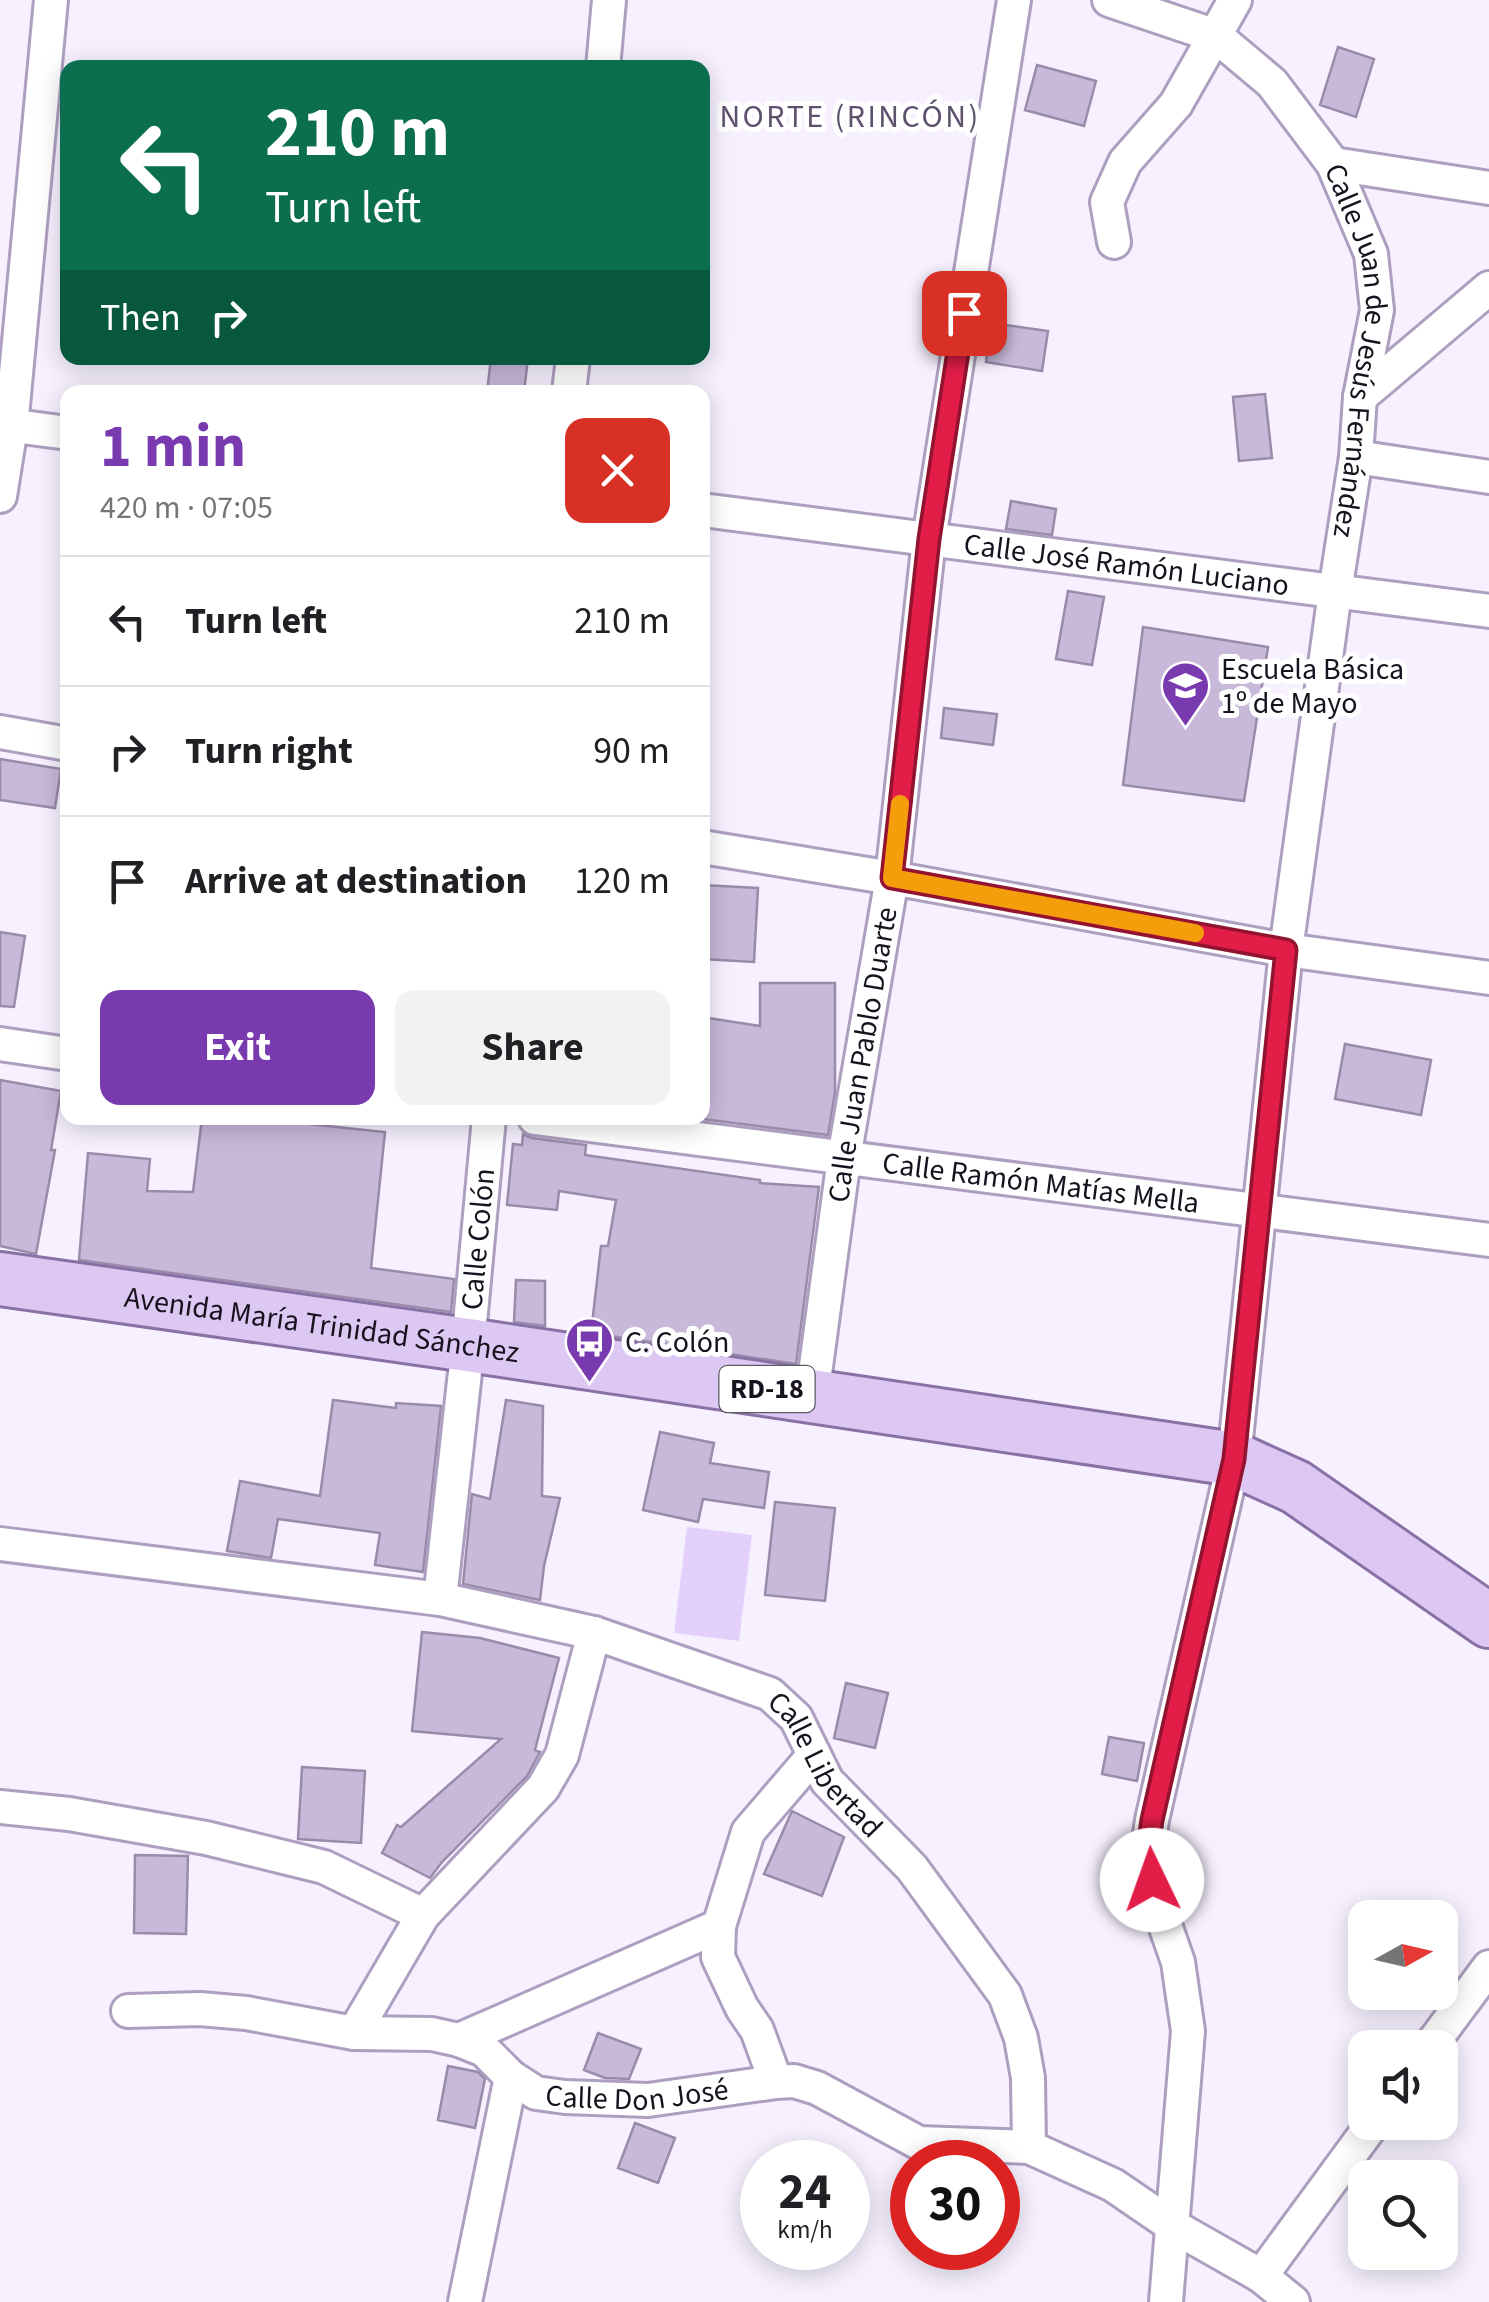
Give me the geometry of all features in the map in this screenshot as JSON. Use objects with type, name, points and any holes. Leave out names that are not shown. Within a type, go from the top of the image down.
[{"type":"main road","name":"Avenida María Trinidad Sánchez","points":[[0,1279],[1234,1459],[1296,1487],[1489,1621]]},
{"type":"street","points":[[0,496],[52,0]]},
{"type":"street","name":"Calle Juan Pablo Duarte","points":[[812,1396],[844,1158],[892,878],[929,539],[1014,0]]},
{"type":"street","name":"Calle Juan de Jesús Fernández","points":[[1108,0],[1216,36],[1272,83],[1333,164],[1371,254],[1377,310],[1360,397],[1356,456],[1286,950],[1234,1459],[1147,1854],[1158,1906],[1178,1962],[1188,2032],[1166,2302]]},
{"type":"street","points":[[1114,242],[1106,202],[1124,162],[1176,104],[1235,0]]},
{"type":"street","points":[[600,5],[603,60]]},
{"type":"street","points":[[1333,164],[1489,188]]},
{"type":"street","points":[[1360,397],[1489,288]]},
{"type":"street","points":[[5,426],[60,432]]},
{"type":"street","points":[[1356,456],[1489,477]]},
{"type":"street","name":"Calle José Ramón Luciano","points":[[710,511],[1489,611]]},
{"type":"street","points":[[0,732],[60,743]]},
{"type":"street","points":[[710,848],[1286,950],[1489,978]]},
{"type":"street","points":[[0,1044],[60,1053]]},
{"type":"street","name":"Calle Colón","points":[[440,1600],[488,1125]]},
{"type":"street","name":"Calle Ramón Matías Mella","points":[[589,1125],[1489,1240]]},
{"type":"street","name":"Calle Libertad","points":[[0,1544],[440,1600],[594,1632],[770,1694],[796,1718],[827,1781],[912,1868],[1005,1994],[1021,2038],[1028,2078],[1029,2146]]},
{"type":"street","points":[[354,2032],[424,1915],[543,1788],[562,1755],[594,1632]]},
{"type":"street","points":[[776,2082],[757,2030],[742,2008],[718,1956],[719,1926],[748,1832],[814,1755]]},
{"type":"street","points":[[0,1807],[69,1814],[206,1838],[324,1867],[424,1915]]},
{"type":"street","points":[[460,2040],[719,1926]]},
{"type":"street","points":[[1442,2030],[1489,1966]]},
{"type":"street","name":"Calle Don José","points":[[128,2011],[200,2009],[354,2032],[432,2034],[484,2050],[511,2078],[536,2093],[565,2097],[648,2100],[794,2082],[817,2088],[919,2144],[1029,2146]]},
{"type":"street","points":[[464,2302],[511,2078]]},
{"type":"street","points":[[1261,2276],[1361,2140]]},
{"type":"street","points":[[1029,2146],[1113,2185],[1173,2226],[1261,2276],[1292,2302]]},
{"type":"shaded area","points":[[687,1527],[752,1535],[739,1641],[674,1633]]},
{"type":"building","points":[[1338,47],[1374,59],[1356,117],[1320,105]]},
{"type":"building","points":[[1037,65],[1096,81],[1084,126],[1025,110]]},
{"type":"building","points":[[991,323],[1048,331],[1042,371],[986,362]]},
{"type":"building","points":[[490,365],[527,365],[525,385],[488,385]]},
{"type":"building","points":[[1265,394],[1272,458],[1239,461],[1233,397]]},
{"type":"building","points":[[1011,501],[1056,509],[1052,535],[1006,529]]},
{"type":"building","points":[[1068,591],[1104,597],[1092,665],[1056,659]]},
{"type":"building","points":[[1143,627],[1268,647],[1244,801],[1123,785]]},
{"type":"building","points":[[944,708],[997,714],[993,745],[941,738]]},
{"type":"building","points":[[0,759],[60,769],[55,808],[0,800]]},
{"type":"building","points":[[710,885],[758,888],[754,962],[710,959]]},
{"type":"building","points":[[0,932],[25,936],[14,1007],[0,1006]]},
{"type":"building","points":[[760,983],[835,983],[835,1092],[828,1135],[710,1120],[710,1018],[760,1026]]},
{"type":"building","points":[[1345,1044],[1431,1060],[1421,1115],[1335,1099]]},
{"type":"building","points":[[0,1080],[60,1091],[51,1150],[55,1150],[36,1254],[0,1246]]},
{"type":"building","points":[[201,1125],[318,1125],[385,1132],[371,1268],[454,1279],[451,1312],[79,1260],[88,1153],[150,1159],[147,1191],[193,1192]]},
{"type":"building","points":[[523,1134],[586,1145],[585,1155],[760,1183],[819,1187],[796,1364],[591,1333],[601,1246],[608,1246],[616,1200],[559,1191],[557,1210],[507,1205],[513,1144],[522,1145]]},
{"type":"building","points":[[516,1280],[545,1281],[545,1326],[514,1322]]},
{"type":"building","points":[[333,1400],[396,1408],[396,1403],[441,1406],[423,1572],[375,1565],[380,1533],[278,1519],[271,1558],[227,1551],[240,1481],[320,1496]]},
{"type":"building","points":[[506,1400],[543,1406],[542,1496],[560,1498],[540,1600],[463,1584],[472,1494],[490,1499]]},
{"type":"building","points":[[660,1432],[714,1443],[710,1463],[769,1472],[764,1508],[703,1499],[698,1522],[643,1510]]},
{"type":"building","points":[[775,1502],[835,1508],[825,1601],[765,1595]]},
{"type":"building","points":[[422,1632],[480,1638],[559,1658],[535,1750],[540,1752],[527,1776],[430,1878],[382,1853],[397,1825],[401,1827],[501,1739],[412,1731]]},
{"type":"building","points":[[846,1683],[888,1693],[875,1748],[834,1738]]},
{"type":"building","points":[[1109,1737],[1144,1743],[1137,1781],[1102,1774]]},
{"type":"building","points":[[302,1767],[365,1771],[361,1843],[298,1839]]},
{"type":"building","points":[[792,1811],[844,1837],[822,1896],[764,1874]]},
{"type":"building","points":[[135,1855],[188,1856],[186,1934],[134,1933]]},
{"type":"building","points":[[598,2033],[641,2049],[629,2079],[605,2078],[584,2070]]},
{"type":"building","points":[[448,2066],[478,2072],[485,2079],[475,2128],[438,2120]]},
{"type":"building","points":[[635,2123],[675,2138],[658,2183],[618,2168]]},
{"type":"slow traffic","points":[[900,804],[892,878],[1195,933]]},
{"type":"place","name":"Escuela Básica 1º de Mayo","points":[[1186,728]]},
{"type":"place","name":"C. Colón","points":[[590,1384]]},
{"type":"district","name":"NORTE (RINCÓN)","points":[[850,117]]},
{"type":"route","points":[[964,313],[929,539],[892,878],[1286,950],[1234,1459],[1152,1820],[1147,1854],[1152,1880]]}]
